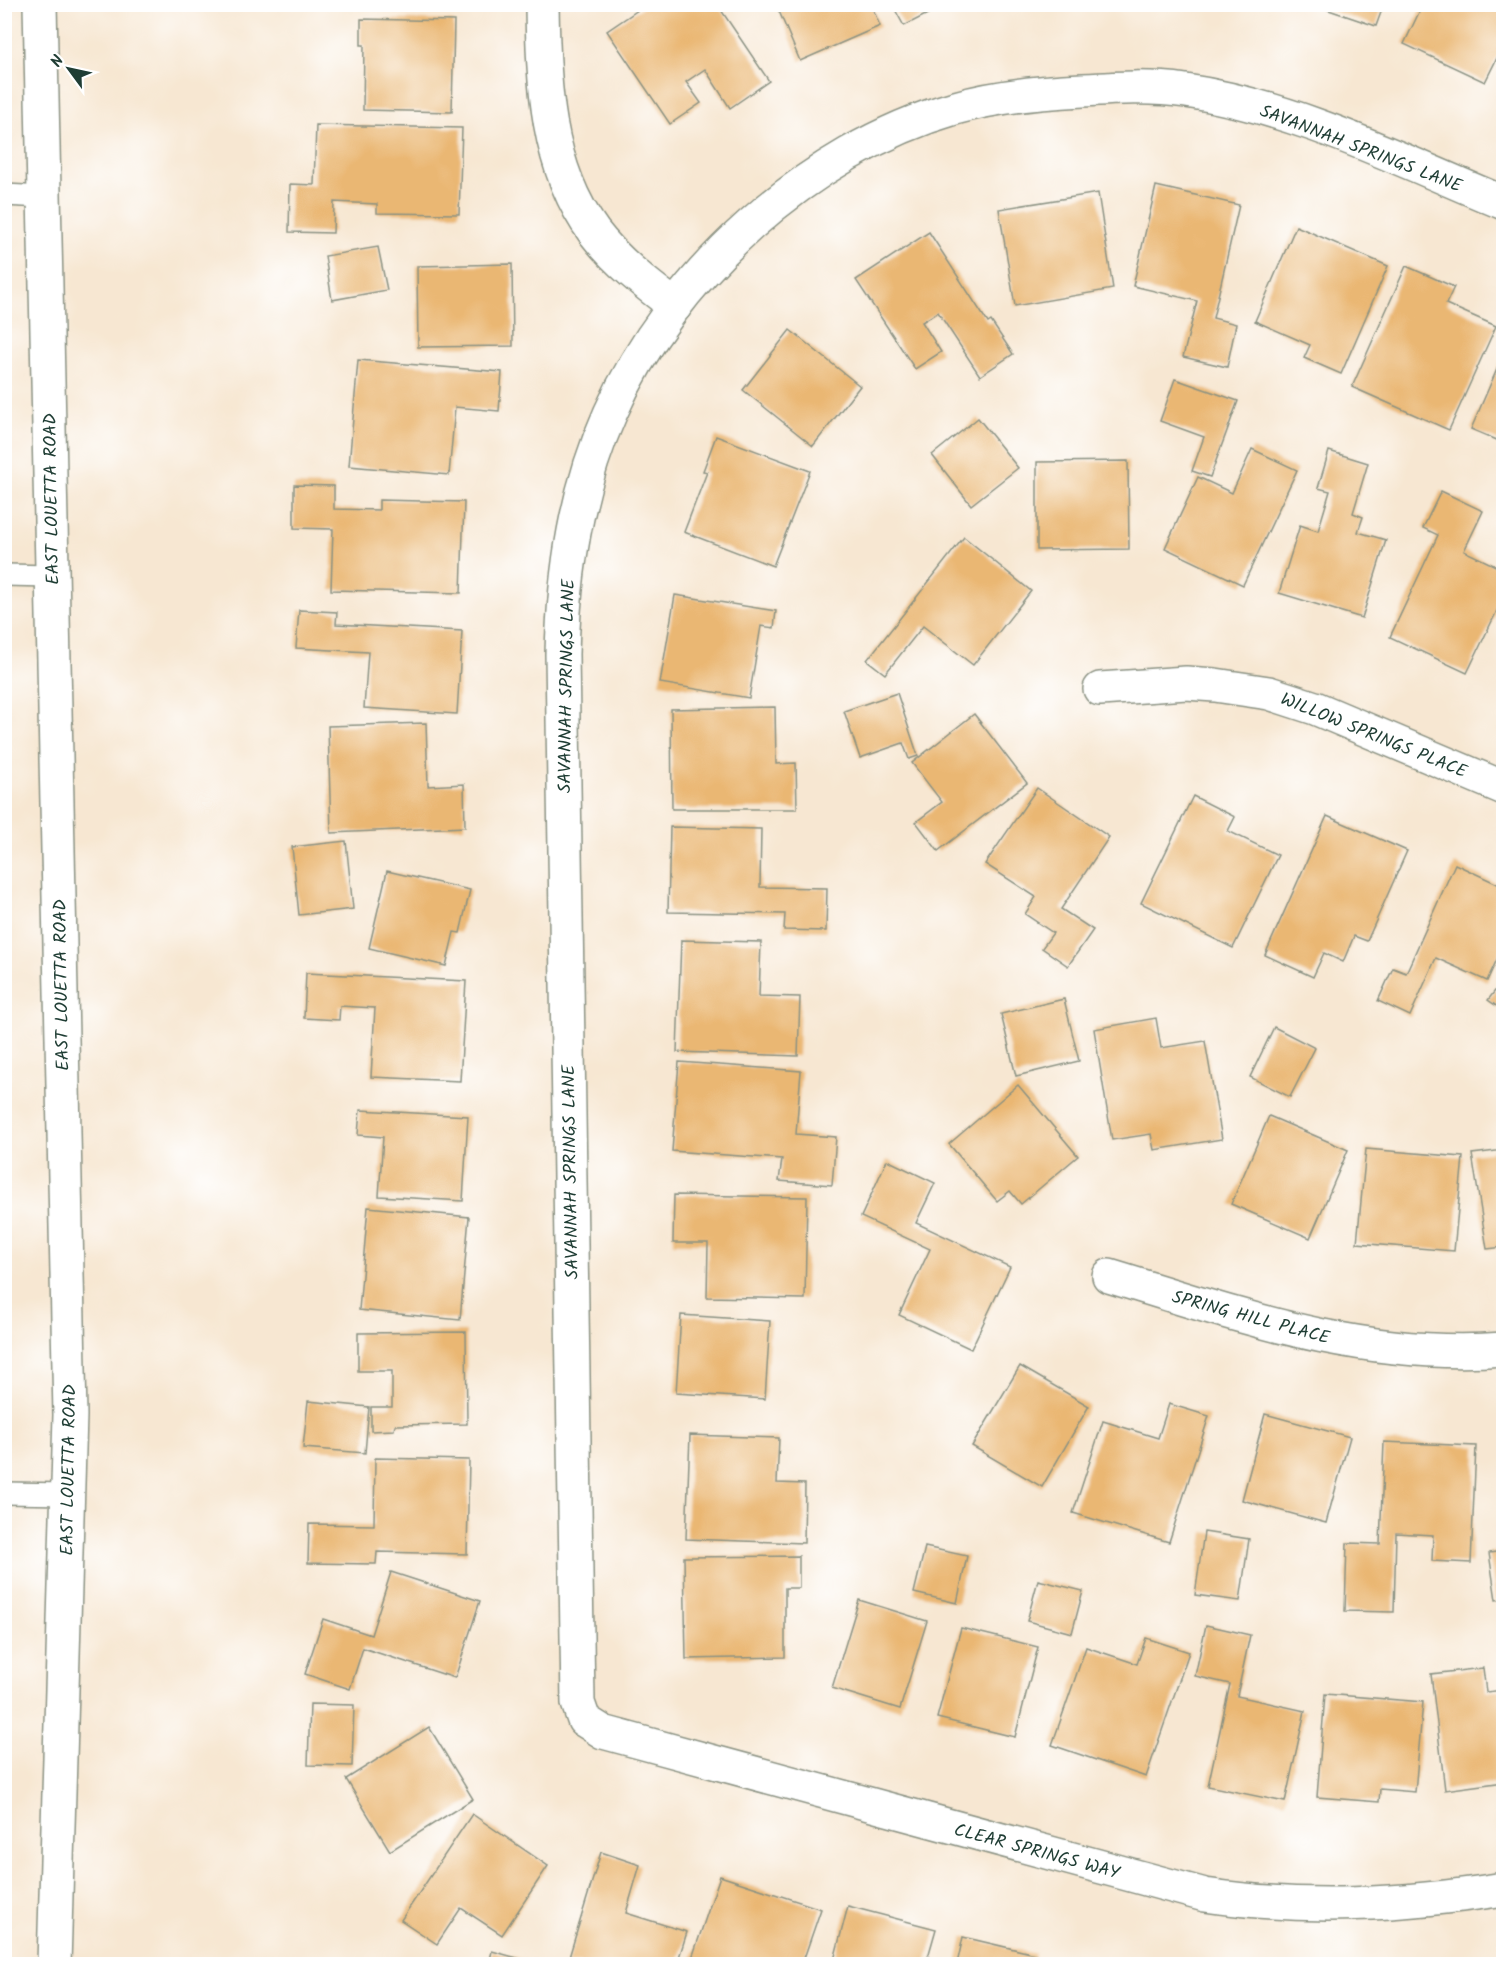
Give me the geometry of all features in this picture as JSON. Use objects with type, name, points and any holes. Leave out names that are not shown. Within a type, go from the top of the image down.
[{"type":"street","name":"EAST LOUETTA ROAD","points":[[40,4],[70,1415],[54,1965]]},
{"type":"street","points":[[542,4],[543,69],[548,116],[553,141],[570,187],[594,232],[632,271],[675,306]]},
{"type":"street","name":"SAVANNAH SPRINGS LANE","points":[[584,1720],[578,1702],[563,615],[571,545],[600,437],[631,374],[675,306],[716,259],[753,222],[837,161],[909,125],[952,109],[1031,92],[1139,87],[1187,91],[1223,99],[1319,128],[1503,203]]},
{"type":"street","name":"WILLOW SPRINGS PLACE","points":[[1100,689],[1186,683],[1215,684],[1269,693],[1315,708],[1503,788]]},
{"type":"street","name":"SPRING HILL PLACE","points":[[1109,1276],[1265,1324],[1320,1338],[1410,1350],[1503,1349]]},
{"type":"street","name":"CLEAR SPRINGS WAY","points":[[584,1720],[603,1732],[1134,1878],[1205,1895],[1305,1905],[1363,1905],[1443,1899],[1503,1889]]},
{"type":"lane","points":[[4,195],[44,197]]},
{"type":"lane","points":[[4,575],[52,576]]},
{"type":"lane","points":[[4,1493],[69,1494]]},
{"type":"building","points":[[647,4],[717,4],[769,81],[730,108],[705,69],[686,82],[701,103],[670,124],[607,31]]},
{"type":"building","points":[[776,4],[871,4],[880,26],[800,61]]},
{"type":"building","points":[[892,4],[947,4],[904,26]]},
{"type":"building","points":[[1311,4],[1384,4],[1376,26]]},
{"type":"building","points":[[1423,4],[1504,4],[1504,44],[1485,82],[1404,44]]},
{"type":"building","points":[[361,19],[454,21],[452,112],[363,110],[364,45],[361,45]]},
{"type":"building","points":[[316,125],[462,128],[459,214],[377,213],[377,204],[334,202],[333,233],[289,232],[290,184],[314,185]]},
{"type":"building","points":[[1156,186],[1239,205],[1213,318],[1236,324],[1227,367],[1183,357],[1197,301],[1133,286]]},
{"type":"building","points":[[1098,193],[1113,289],[1015,306],[999,209]]},
{"type":"building","points":[[1296,226],[1388,266],[1341,374],[1304,358],[1310,345],[1255,321]]},
{"type":"building","points":[[929,232],[988,323],[991,321],[1013,354],[980,376],[938,312],[922,322],[941,352],[915,369],[856,280]]},
{"type":"building","points":[[378,247],[387,290],[332,300],[325,256]]},
{"type":"building","points":[[512,264],[513,346],[418,347],[417,266]]},
{"type":"building","points":[[1406,266],[1454,287],[1446,304],[1496,326],[1449,430],[1352,387]]},
{"type":"building","points":[[790,330],[860,386],[813,446],[743,390]]},
{"type":"building","points":[[1504,353],[1504,443],[1471,429]]},
{"type":"building","points":[[358,360],[502,372],[499,411],[455,407],[449,475],[349,466]]},
{"type":"building","points":[[1175,379],[1238,401],[1210,477],[1192,471],[1204,437],[1160,421]]},
{"type":"building","points":[[978,418],[1018,468],[971,505],[932,455]]},
{"type":"building","points":[[716,436],[810,471],[773,566],[684,532],[707,472],[703,471]]},
{"type":"building","points":[[1252,449],[1297,470],[1243,585],[1165,548],[1198,477],[1232,493]]},
{"type":"building","points":[[1329,451],[1368,463],[1353,513],[1363,517],[1358,532],[1386,540],[1362,618],[1279,593],[1300,525],[1318,531],[1330,491],[1318,488]]},
{"type":"building","points":[[1128,461],[1129,549],[1037,550],[1037,462]]},
{"type":"building","points":[[294,485],[334,486],[334,509],[379,510],[379,500],[464,502],[461,593],[331,590],[333,529],[294,528]]},
{"type":"building","points":[[1441,491],[1483,511],[1464,551],[1504,570],[1504,596],[1467,673],[1390,637],[1438,535],[1423,528]]},
{"type":"building","points":[[964,537],[1031,591],[973,665],[923,626],[885,674],[867,660]]},
{"type":"building","points":[[675,595],[776,611],[774,628],[761,626],[749,698],[660,683]]},
{"type":"building","points":[[299,610],[337,612],[336,624],[462,631],[457,714],[364,708],[368,652],[296,648]]},
{"type":"building","points":[[897,693],[918,756],[909,759],[903,743],[860,758],[844,711]]},
{"type":"building","points":[[775,707],[776,764],[796,763],[797,809],[672,809],[671,709]]},
{"type":"building","points":[[974,714],[1027,783],[938,851],[916,822],[942,802],[912,763]]},
{"type":"building","points":[[426,723],[428,786],[464,784],[465,827],[331,833],[328,726]]},
{"type":"building","points":[[1037,788],[1109,837],[1061,909],[1093,930],[1068,966],[1042,948],[1053,933],[1025,914],[1036,897],[985,864]]},
{"type":"building","points":[[1193,796],[1235,817],[1228,831],[1278,855],[1233,948],[1141,903]]},
{"type":"building","points":[[1327,816],[1407,851],[1367,941],[1354,936],[1343,962],[1324,953],[1313,977],[1265,955]]},
{"type":"building","points":[[670,827],[761,829],[760,887],[827,888],[826,931],[784,930],[785,914],[668,912]]},
{"type":"building","points":[[346,841],[353,909],[299,915],[292,847]]},
{"type":"building","points":[[1455,864],[1504,887],[1504,944],[1487,981],[1436,958],[1410,1016],[1378,1001],[1393,968],[1406,973]]},
{"type":"building","points":[[387,871],[470,890],[460,933],[454,932],[446,966],[369,948]]},
{"type":"building","points":[[681,940],[761,942],[759,996],[800,997],[798,1056],[677,1052]]},
{"type":"building","points":[[306,973],[466,981],[460,1081],[371,1077],[375,1008],[340,1006],[339,1020],[304,1018]]},
{"type":"building","points":[[1504,979],[1504,1011],[1488,1000]]},
{"type":"building","points":[[1064,999],[1079,1061],[1016,1076],[1001,1014]]},
{"type":"building","points":[[1156,1018],[1161,1048],[1205,1041],[1222,1139],[1154,1150],[1151,1134],[1112,1140],[1094,1029]]},
{"type":"building","points":[[1274,1027],[1315,1048],[1290,1097],[1250,1077]]},
{"type":"building","points":[[679,1062],[801,1071],[796,1134],[836,1137],[832,1185],[779,1181],[782,1159],[672,1151]]},
{"type":"building","points":[[1018,1085],[1078,1156],[1021,1204],[1010,1191],[997,1201],[949,1144]]},
{"type":"building","points":[[360,1110],[468,1116],[463,1201],[379,1196],[383,1137],[358,1135]]},
{"type":"building","points":[[1269,1116],[1348,1150],[1310,1238],[1231,1204]]},
{"type":"building","points":[[1366,1149],[1463,1157],[1454,1251],[1357,1243]]},
{"type":"building","points":[[1504,1150],[1504,1247],[1487,1249],[1472,1154]]},
{"type":"building","points":[[887,1160],[935,1183],[916,1223],[1010,1267],[971,1349],[899,1315],[930,1249],[861,1217]]},
{"type":"building","points":[[674,1195],[807,1197],[805,1299],[707,1297],[708,1243],[673,1243]]},
{"type":"building","points":[[368,1207],[469,1217],[460,1320],[359,1310]]},
{"type":"building","points":[[681,1315],[770,1321],[765,1399],[676,1393]]},
{"type":"building","points":[[466,1332],[467,1424],[395,1425],[394,1430],[371,1431],[371,1407],[392,1407],[392,1371],[358,1371],[358,1333]]},
{"type":"building","points":[[1020,1366],[1089,1406],[1042,1487],[972,1446]]},
{"type":"building","points":[[308,1401],[369,1407],[365,1453],[303,1448]]},
{"type":"building","points":[[1169,1404],[1209,1416],[1169,1542],[1073,1513],[1103,1421],[1158,1438]]},
{"type":"building","points":[[1265,1414],[1350,1437],[1326,1523],[1242,1500]]},
{"type":"building","points":[[690,1435],[779,1438],[777,1483],[805,1484],[804,1543],[686,1539]]},
{"type":"building","points":[[1384,1442],[1476,1446],[1471,1563],[1432,1561],[1433,1535],[1396,1533],[1394,1612],[1345,1611],[1347,1543],[1380,1544]]},
{"type":"building","points":[[375,1458],[469,1460],[467,1554],[377,1552],[376,1564],[308,1563],[309,1524],[374,1525]]},
{"type":"building","points":[[1204,1532],[1249,1539],[1240,1601],[1195,1595]]},
{"type":"building","points":[[925,1547],[967,1556],[957,1603],[914,1593]]},
{"type":"building","points":[[1504,1551],[1504,1599],[1496,1600],[1489,1553]]},
{"type":"building","points":[[799,1556],[799,1588],[785,1588],[785,1657],[686,1659],[684,1557]]},
{"type":"building","points":[[391,1572],[480,1601],[455,1678],[363,1648],[350,1689],[305,1674],[323,1619],[371,1635]]},
{"type":"building","points":[[1038,1580],[1083,1591],[1072,1633],[1027,1621]]},
{"type":"building","points":[[859,1600],[927,1621],[900,1709],[832,1688]]},
{"type":"building","points":[[1206,1625],[1250,1635],[1237,1696],[1305,1711],[1285,1802],[1208,1786],[1230,1684],[1195,1676]]},
{"type":"building","points":[[961,1628],[1038,1647],[1015,1737],[937,1718]]},
{"type":"building","points":[[1146,1638],[1189,1652],[1146,1777],[1052,1745],[1086,1647],[1137,1664]]},
{"type":"building","points":[[1483,1668],[1486,1692],[1504,1690],[1504,1782],[1445,1790],[1431,1674]]},
{"type":"building","points":[[1325,1694],[1423,1702],[1415,1792],[1380,1789],[1379,1802],[1317,1797]]},
{"type":"building","points":[[310,1704],[354,1705],[352,1766],[308,1765]]},
{"type":"building","points":[[429,1727],[473,1799],[390,1851],[346,1779]]},
{"type":"building","points":[[472,1814],[548,1866],[502,1935],[461,1908],[437,1944],[401,1920]]},
{"type":"building","points":[[601,1852],[640,1865],[626,1913],[687,1932],[677,1964],[567,1964]]},
{"type":"building","points":[[720,1876],[821,1909],[802,1964],[690,1964]]},
{"type":"building","points":[[848,1906],[936,1929],[926,1964],[833,1964]]},
{"type":"building","points":[[963,1937],[1035,1954],[1032,1964],[957,1964]]},
{"type":"building","points":[[492,1951],[539,1964],[489,1964]]}]
